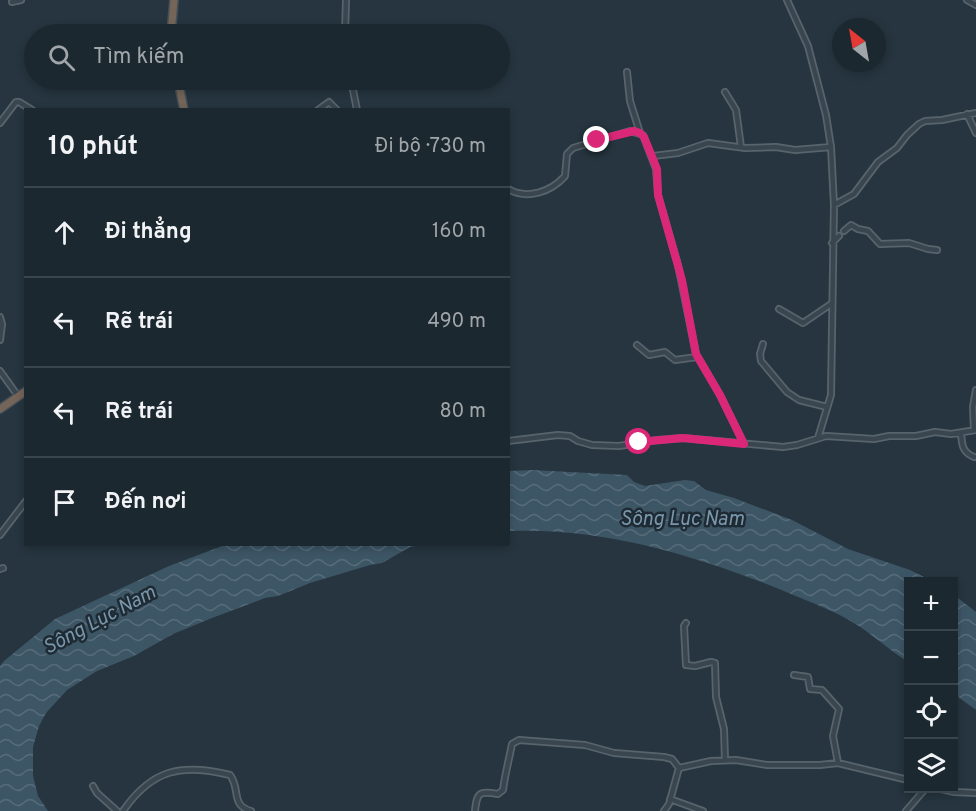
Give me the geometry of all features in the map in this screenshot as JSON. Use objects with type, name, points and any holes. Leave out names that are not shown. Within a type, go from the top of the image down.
[{"type":"highway","points":[[172,24],[174,0]]},
{"type":"highway","points":[[180,90],[184,108]]},
{"type":"highway","points":[[0,409],[24,392]]},
{"type":"street","points":[[12,2],[21,0]]},
{"type":"street","points":[[345,24],[346,0]]},
{"type":"street","points":[[787,0],[811,57],[826,115],[831,147],[834,205],[831,395],[818,438]]},
{"type":"street","points":[[967,0],[976,5]]},
{"type":"street","points":[[627,72],[629,96],[640,133],[653,156],[657,169],[658,195],[678,265],[697,357],[720,395],[744,444]]},
{"type":"street","points":[[353,90],[357,108]]},
{"type":"street","points":[[725,92],[736,110],[741,147]]},
{"type":"street","points":[[0,123],[17,101],[29,108]]},
{"type":"street","points":[[321,108],[329,102],[335,108]]},
{"type":"street","points":[[0,108],[6,114]]},
{"type":"street","points":[[834,205],[854,194],[878,162],[897,148],[919,124],[925,121],[976,113]]},
{"type":"street","points":[[967,114],[976,133]]},
{"type":"street","points":[[510,190],[523,194],[544,190],[565,176],[566,156],[573,148],[630,131],[640,133]]},
{"type":"street","points":[[653,156],[678,153],[705,143],[806,150],[831,147]]},
{"type":"street","points":[[844,231],[851,225],[868,231],[880,244],[909,243],[937,250]]},
{"type":"street","points":[[832,243],[839,236]]},
{"type":"street","points":[[779,309],[803,323],[831,304]]},
{"type":"street","points":[[0,317],[2,324],[0,340]]},
{"type":"street","points":[[763,344],[761,361],[787,392],[799,400],[827,407]]},
{"type":"street","points":[[637,345],[649,355],[665,352],[675,360],[697,357]]},
{"type":"street","points":[[0,370],[18,396]]},
{"type":"street","points":[[510,441],[558,435],[570,436],[592,446],[619,446],[683,438],[792,446],[826,436],[874,439],[889,436],[916,436],[935,432],[961,433],[975,430],[973,407],[976,390]]},
{"type":"street","points":[[961,433],[963,449],[967,455],[974,458]]},
{"type":"street","points":[[0,535],[24,504]]},
{"type":"street","points":[[686,623],[686,664],[695,666],[715,663],[716,697],[724,729],[724,760]]},
{"type":"street","points":[[794,675],[808,677],[810,689],[822,690],[838,707],[839,716],[833,736],[838,763]]},
{"type":"street","points":[[475,811],[479,795],[485,792],[498,794],[503,790],[504,771],[510,759],[512,744],[519,740],[585,745],[614,753],[664,757],[672,759],[679,768]]},
{"type":"street","points":[[679,768],[724,760],[767,765],[838,763],[904,779]]},
{"type":"street","points":[[664,811],[679,768]]},
{"type":"street","points":[[123,811],[148,782],[187,769],[203,769],[230,775],[234,781],[241,807],[251,811]]},
{"type":"street","points":[[93,786],[97,793],[117,811]]},
{"type":"street","points":[[958,792],[976,794]]},
{"type":"street","points":[[906,811],[922,793]]},
{"type":"street","points":[[670,799],[703,811]]},
{"type":"water","name":"Sông Lục Nam","points":[[510,471],[627,475],[634,482],[645,486],[685,480],[694,481],[706,490],[792,520],[848,549],[924,577],[904,577],[904,659],[842,616],[723,568],[617,539],[545,531],[510,531]]},
{"type":"water","name":"Sông Lục Nam","points":[[222,546],[416,546],[382,563],[310,583],[278,596],[265,598],[173,634],[134,656],[97,671],[67,690],[46,713],[39,726],[33,747],[33,776],[38,796],[48,811],[0,811],[0,666],[55,619],[169,566]]},
{"type":"water","points":[[958,598],[976,612],[976,710],[958,697]]},
{"type":"route","points":[[597,140],[634,131],[644,137],[657,169],[658,195],[682,280],[696,354],[720,395],[744,444],[683,438],[639,442]]}]
